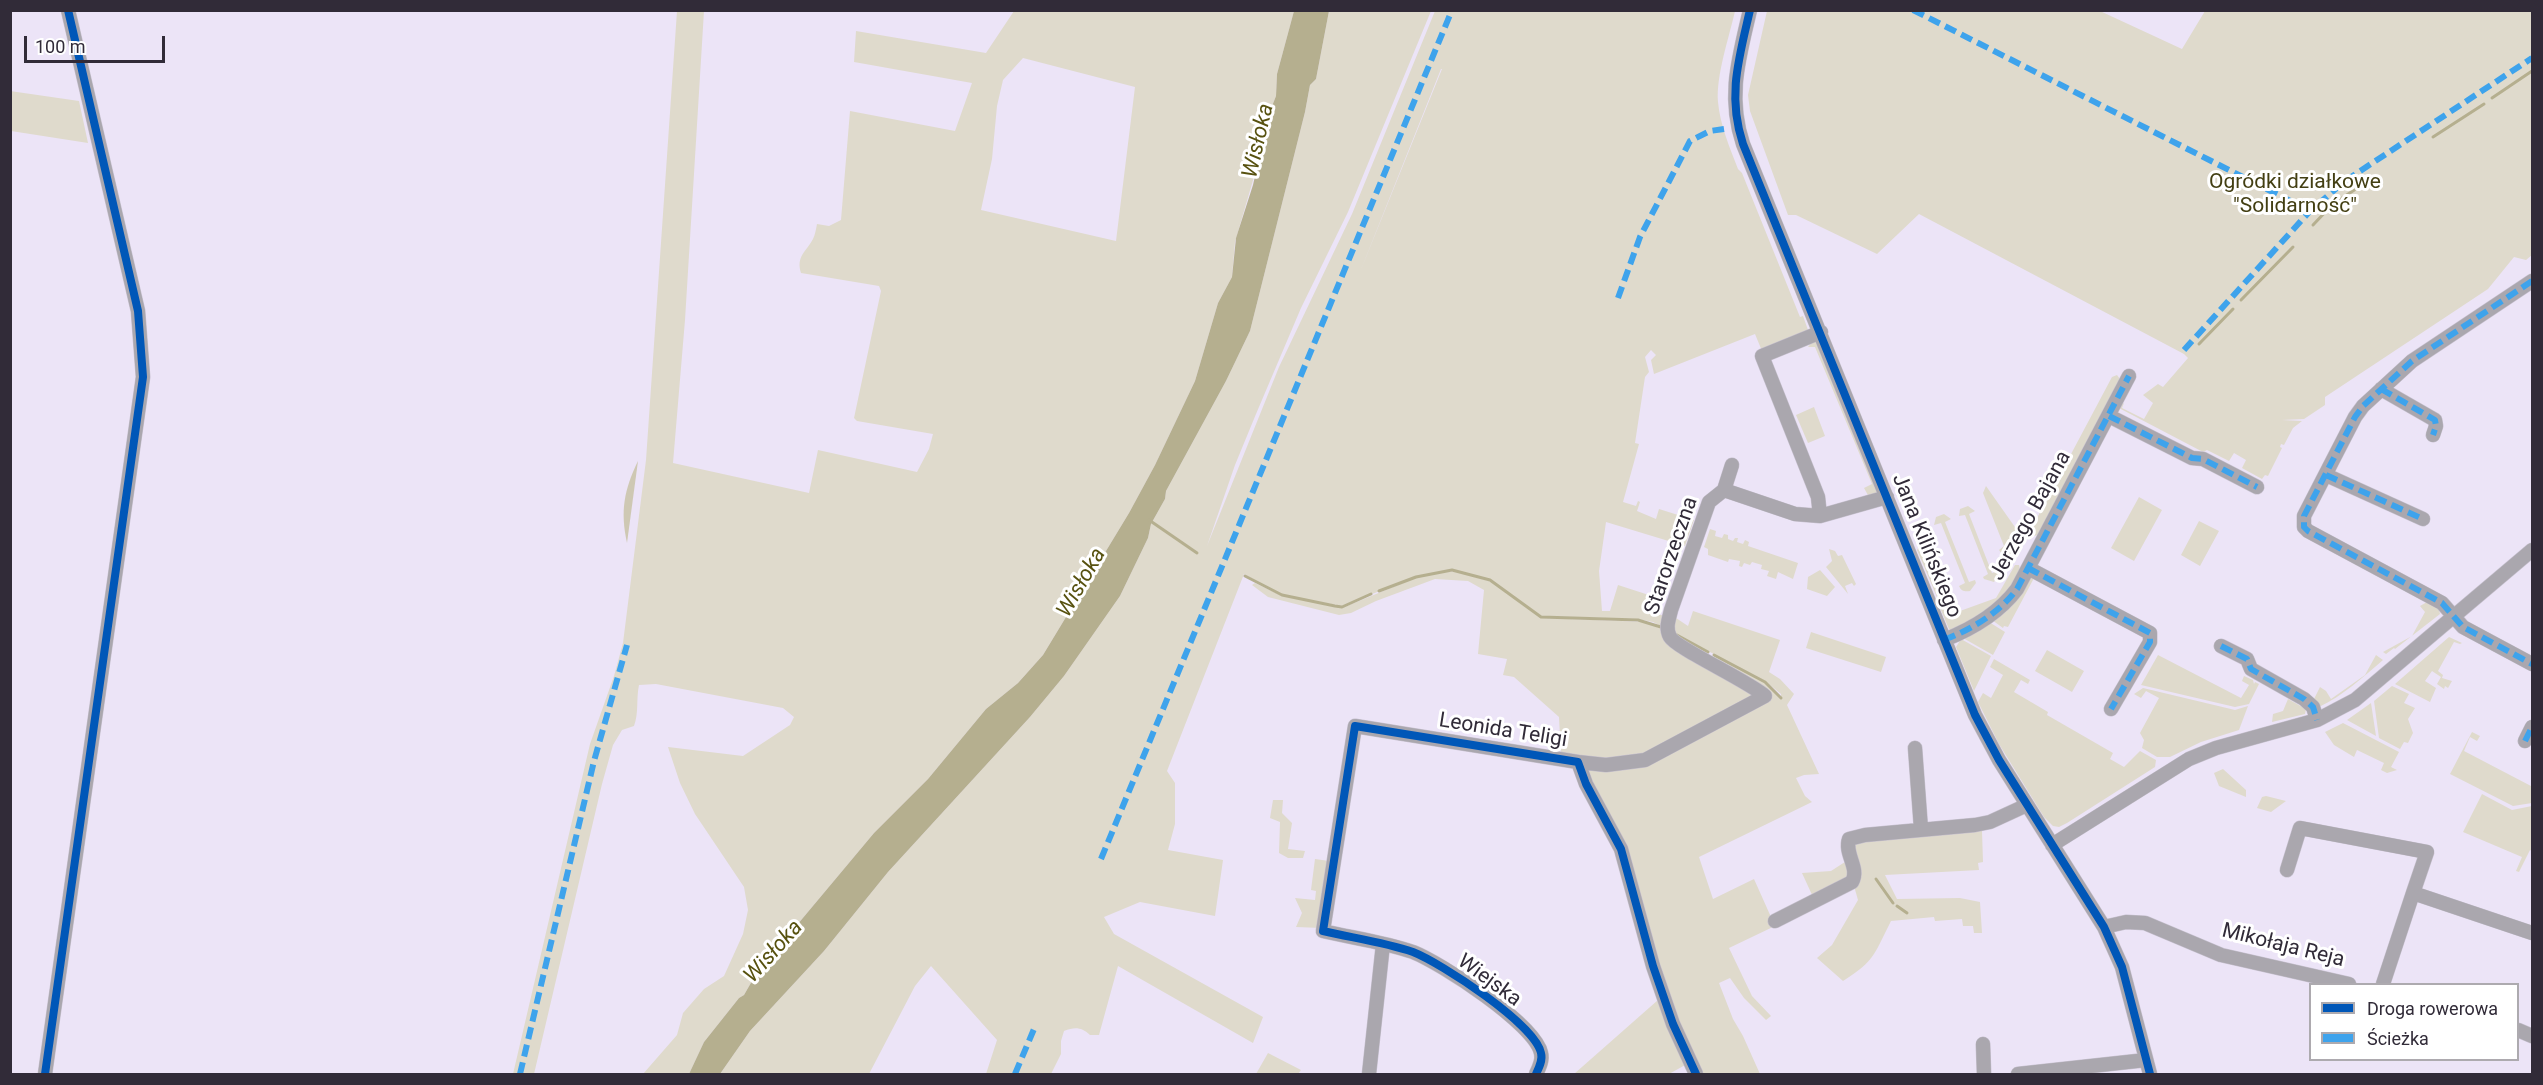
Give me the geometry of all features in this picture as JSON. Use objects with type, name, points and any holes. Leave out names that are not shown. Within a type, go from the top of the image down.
[{"type":"street","points":[[45,1074],[143,377],[138,311],[68,10]]},
{"type":"street","name":"Jana Kilińskiego","points":[[1750,10],[1736,75],[1734,92],[1736,120],[1944,640],[1986,739],[2104,927],[2121,967],[2150,1074]]},
{"type":"street","points":[[2532,281],[2412,361],[2381,389],[2355,417],[2304,516],[2304,527],[2442,603],[2463,627],[2532,664]]},
{"type":"street","points":[[1820,516],[1818,497],[1762,356],[1821,332]]},
{"type":"street","name":"Jerzego Bajana","points":[[1944,640],[2005,605],[2028,568],[2129,376]]},
{"type":"street","points":[[2381,389],[2435,420],[2433,435]]},
{"type":"street","points":[[2109,416],[2192,458],[2203,459],[2257,487]]},
{"type":"street","points":[[1724,490],[1732,465]]},
{"type":"street","points":[[2326,475],[2423,519]]},
{"type":"street","name":"Starorzeczna","points":[[1578,762],[1606,765],[1645,760],[1765,696],[1732,674],[1676,645],[1668,634],[1669,616],[1709,502],[1724,490],[1795,513],[1820,516],[1887,497]]},
{"type":"street","points":[[2052,845],[2189,759],[2216,748],[2317,720],[2355,700],[2532,550]]},
{"type":"street","points":[[2028,568],[2150,633],[2150,642],[2110,709]]},
{"type":"street","points":[[2221,646],[2247,659],[2252,669],[2304,699],[2313,707],[2317,720]]},
{"type":"street","name":"Leonida Teligi","points":[[1383,944],[1323,932],[1355,726],[1578,762],[1586,784],[1614,833],[1624,858],[1653,966],[1673,1024],[1696,1074]]},
{"type":"street","points":[[2525,741],[2532,727]]},
{"type":"street","points":[[1915,748],[1921,829]]},
{"type":"street","points":[[1775,921],[1852,882],[1854,870],[1847,849],[1849,839],[1865,835],[1990,822],[2027,805]]},
{"type":"street","points":[[2286,870],[2300,828],[2427,852],[2383,983]]},
{"type":"street","points":[[2414,893],[2532,933]]},
{"type":"street","name":"Mikołaja Reja","points":[[2104,927],[2126,922],[2145,923],[2221,955],[2345,983]]},
{"type":"street","points":[[1370,1074],[1383,944]]},
{"type":"street","name":"Wiejska","points":[[1383,944],[1414,953],[1451,973],[1486,996],[1538,1044],[1542,1054],[1536,1074]]},
{"type":"street","points":[[1983,1044],[1984,1074]]},
{"type":"street","points":[[2018,1074],[2146,1060]]},
{"type":"green space","points":[[677,11],[704,11],[685,320],[673,463],[809,493],[818,450],[917,472],[929,449],[933,434],[857,421],[854,418],[881,291],[879,286],[801,273],[802,254],[813,239],[817,224],[829,226],[841,220],[850,111],[955,131],[972,83],[854,62],[856,31],[986,53],[1014,11],[1294,11],[1277,74],[1276,96],[1258,142],[1258,163],[1235,242],[1232,277],[1218,303],[1195,381],[1129,513],[1043,655],[1018,683],[986,709],[928,779],[874,833],[756,974],[744,995],[739,998],[704,1042],[689,1074],[643,1074],[677,1035],[683,1013],[704,989],[724,976],[743,934],[748,910],[744,887],[695,814],[680,783],[668,747],[743,756],[790,725],[794,717],[783,708],[656,684],[639,685],[634,726],[622,730],[613,745],[602,784],[534,1074],[513,1074],[590,744],[623,643],[646,460]],"holes":[[[1023,58],[1135,87],[1116,241],[981,210],[992,159],[997,106],[1003,80]]]},
{"type":"green space","points":[[1329,11],[1431,11],[1348,212],[1301,308],[1256,414],[1235,465],[1207,546],[1279,367],[1352,214],[1435,11],[1735,11],[1719,80],[1718,102],[1721,119],[1738,169],[1742,173],[1800,317],[1803,316],[1808,330],[1762,351],[1755,334],[1654,374],[1651,360],[1656,355],[1651,350],[1645,357],[1649,372],[1645,377],[1635,443],[1639,444],[1623,502],[1636,506],[1638,501],[1640,502],[1637,511],[1656,519],[1659,509],[1694,520],[1685,546],[1606,522],[1599,571],[1602,611],[1610,611],[1618,585],[1655,597],[1651,613],[1676,618],[1688,626],[1693,611],[1780,640],[1769,672],[1780,679],[1794,694],[1787,705],[1819,774],[1796,778],[1805,796],[1812,802],[1699,857],[1713,899],[1754,879],[1775,926],[1729,948],[1752,996],[1771,1016],[1766,1020],[1744,998],[1730,978],[1719,983],[1733,1019],[1760,1074],[1701,1074],[1696,1059],[1669,1074],[1574,1074],[1658,1000],[1637,900],[1588,780],[1561,756],[1559,717],[1514,677],[1503,675],[1507,659],[1478,654],[1484,590],[1468,581],[1435,579],[1351,613],[1339,615],[1268,597],[1252,585],[1255,583],[1282,596],[1342,608],[1415,578],[1458,572],[1492,582],[1542,618],[1647,622],[1708,652],[1707,655],[1712,658],[1714,656],[1765,682],[1781,698],[1781,694],[1765,681],[1653,622],[1638,619],[1541,616],[1491,580],[1452,569],[1415,577],[1342,606],[1282,595],[1244,574],[1167,771],[1175,783],[1175,824],[1168,850],[1223,860],[1215,916],[1140,902],[1104,917],[1114,934],[1263,1017],[1253,1043],[1118,966],[1099,1035],[1090,1035],[1078,1028],[1064,1031],[1061,1054],[1051,1074],[986,1074],[997,1040],[931,966],[915,986],[869,1074],[720,1074],[750,1031],[824,951],[888,872],[1030,717],[1064,676],[1120,596],[1148,538],[1151,524],[1165,499],[1166,491],[1226,381],[1250,331],[1310,85],[1316,79]],"holes":[[[1441,69],[1442,69],[1360,272]]]},
{"type":"green space","name":"Ogródki działkowe \"Solidarność\"","points":[[1767,11],[2100,11],[2182,49],[2205,11],[2532,11],[2532,255],[2526,260],[2514,257],[2488,289],[2325,397],[2325,405],[2304,419],[2282,420],[2302,421],[2293,428],[2284,445],[2281,444],[2282,448],[2268,476],[2265,475],[2262,479],[2242,468],[2246,460],[2234,453],[2229,461],[2207,450],[2203,452],[2117,407],[2124,403],[2122,408],[2144,419],[2153,403],[2143,395],[2158,384],[2163,387],[2188,358],[2184,354],[1919,214],[1877,254],[1796,215],[1788,215],[1750,111],[1748,95]]},
{"type":"green space","points":[[10,91],[79,101],[88,143],[11,131]]},
{"type":"green space","points":[[1812,342],[1816,342],[1878,495],[1869,497],[1864,488],[1872,484],[1815,347],[1808,347]]},
{"type":"green space","points":[[2117,375],[2120,379],[2038,535],[2034,536],[2032,531],[2037,518],[2112,377]]},
{"type":"green space","points":[[1814,407],[1825,436],[1808,443],[1796,415]]},
{"type":"green space","points":[[1986,486],[2017,530],[2023,545],[2014,553],[2002,554],[1999,550],[2004,546],[1983,493]]},
{"type":"green space","points":[[2139,497],[2162,510],[2134,561],[2111,548]]},
{"type":"green space","points":[[1968,506],[1975,511],[1969,514],[1992,573],[1998,571],[1999,574],[1994,582],[1984,579],[1983,577],[1988,574],[1965,515],[1959,516],[1960,509]]},
{"type":"green space","points":[[1944,514],[1951,519],[1945,522],[1969,582],[1975,580],[1976,583],[1970,591],[1963,591],[1960,588],[1959,586],[1965,583],[1941,523],[1934,525],[1936,517]]},
{"type":"green space","points":[[2199,521],[2219,531],[2200,566],[2181,555]]},
{"type":"green space","points":[[1710,529],[1716,531],[1715,536],[1722,538],[1724,534],[1728,535],[1728,539],[1733,541],[1738,538],[1737,542],[1743,544],[1745,540],[1749,542],[1748,546],[1798,563],[1793,579],[1778,572],[1776,579],[1767,576],[1769,571],[1761,569],[1762,565],[1752,562],[1750,565],[1744,563],[1742,567],[1739,566],[1740,561],[1729,559],[1728,562],[1708,555],[1708,549],[1704,547]]},
{"type":"green space","points":[[1922,542],[1926,542],[1942,583],[1937,597],[1917,550]]},
{"type":"green space","points":[[1829,549],[1835,551],[1838,556],[1842,555],[1856,584],[1845,586],[1848,594],[1826,567],[1832,561]]},
{"type":"green space","points":[[2015,565],[2019,565],[2019,575],[2009,593],[1997,606],[1954,630],[1949,629],[1940,608],[1945,596],[1951,607],[1960,611],[1996,598]]},
{"type":"green space","points":[[1820,570],[1835,587],[1827,596],[1807,589],[1808,577]]},
{"type":"green space","points":[[2029,577],[2034,578],[2008,627],[2003,628],[1992,620],[2011,607]]},
{"type":"green space","points":[[2427,602],[2439,609],[2440,614],[2412,636],[2425,612],[2420,606]]},
{"type":"green space","points":[[1989,622],[2005,632],[1993,655],[1963,638]]},
{"type":"green space","points":[[1811,632],[1886,657],[1881,672],[1806,648]]},
{"type":"green space","points":[[2411,637],[2386,654],[2383,652]]},
{"type":"green space","points":[[2449,637],[2462,643],[2454,642],[2438,671],[2443,675],[2442,678],[2452,681],[2448,688],[2445,686],[2444,689],[2437,684],[2441,677],[2432,671],[2425,681],[2436,688],[2430,702],[2395,684]]},
{"type":"green space","points":[[1961,639],[1991,656],[1974,691],[1956,647]]},
{"type":"green space","points":[[2047,650],[2084,671],[2072,692],[2035,671]]},
{"type":"green space","points":[[2158,655],[2241,698],[2249,685],[2242,681],[2244,676],[2253,680],[2254,684],[2255,682],[2259,684],[2249,704],[2235,707],[2141,685]]},
{"type":"green space","points":[[2376,655],[2383,660],[2345,692],[2319,707],[2314,699],[2320,687],[2331,699],[2365,675]]},
{"type":"green space","points":[[1994,659],[2030,680],[2028,684],[2021,680],[2014,692],[2048,712],[2047,715],[2113,753],[2110,759],[2124,767],[2140,751],[2156,760],[2155,767],[2067,823],[2059,827],[2053,826],[2044,817],[1999,744],[1978,702],[1983,693],[1991,698],[2003,675],[1990,667]]},
{"type":"green space","points":[[2392,686],[2409,694],[2404,703],[2415,708],[2408,719],[2413,733],[2408,743],[2404,742],[2400,749],[2379,738],[2374,701]]},
{"type":"green space","points":[[2143,688],[2235,710],[2248,706],[2239,730],[2201,742],[2170,757],[2157,757],[2142,748],[2144,740],[2140,733],[2159,698],[2146,691],[2141,698],[2134,694]]},
{"type":"green space","points":[[2288,699],[2306,709],[2305,714],[2272,722],[2273,714],[2283,711]]},
{"type":"green space","points":[[2371,703],[2376,736],[2347,720]]},
{"type":"green space","points":[[2343,723],[2399,752],[2391,767],[2397,770],[2387,773],[2381,770],[2384,763],[2357,750],[2354,757],[2334,745],[2325,732]]},
{"type":"green space","points":[[2472,732],[2480,736],[2477,741],[2470,737],[2464,751],[2531,786],[2532,803],[2513,806],[2450,774]]},
{"type":"green space","points":[[2223,769],[2246,790],[2246,797],[2219,786],[2214,773]]},
{"type":"green space","points":[[2482,794],[2512,810],[2532,806],[2532,851],[2530,850],[2519,872],[2516,871],[2522,857],[2463,832]]},
{"type":"green space","points":[[2262,797],[2286,801],[2271,812],[2257,808]]},
{"type":"green space","points":[[1273,800],[1283,800],[1282,813],[1292,823],[1288,849],[1305,851],[1303,858],[1288,858],[1279,853],[1280,822],[1270,818]]},
{"type":"green space","points":[[2020,814],[1982,831],[1983,862],[1978,863],[1979,870],[1885,875],[1897,899],[1960,898],[1980,902],[1982,933],[1974,933],[1973,926],[1963,926],[1962,919],[1935,921],[1934,917],[1891,921],[1873,956],[1843,981],[1817,958],[1832,945],[1858,900],[1854,886],[1854,841]]},
{"type":"green space","points":[[1315,859],[1329,861],[1324,880],[1326,887],[1321,928],[1296,927],[1302,913],[1295,898],[1315,900],[1316,891],[1311,890]]},
{"type":"green space","points":[[1848,860],[1851,876],[1813,897],[1802,873],[1831,871]]},
{"type":"green space","points":[[1268,1053],[1301,1070],[1298,1074],[1256,1074]]},
{"type":"shaded area","points":[[638,461],[627,543],[624,521],[625,501],[629,482]]},
{"type":"water","name":"Wisłoka","points":[[1294,11],[1329,11],[1316,79],[1310,85],[1250,331],[1226,381],[1166,491],[1165,499],[1151,524],[1148,538],[1120,596],[1064,676],[1030,717],[888,872],[824,951],[750,1031],[720,1074],[689,1074],[704,1042],[739,998],[744,995],[756,974],[874,833],[928,779],[986,709],[1018,683],[1043,655],[1129,513],[1195,381],[1218,303],[1232,277],[1236,238],[1258,163],[1258,142],[1276,96],[1277,74]]},
{"type":"waterway","points":[[2492,98],[2532,71]]},
{"type":"waterway","points":[[2433,137],[2484,104]]},
{"type":"waterway","points":[[2339,200],[2362,185]]},
{"type":"waterway","points":[[2313,225],[2331,206]]},
{"type":"waterway","points":[[2241,300],[2293,247]]},
{"type":"waterway","points":[[2199,344],[2233,309]]},
{"type":"waterway","points":[[1149,520],[1197,553]]},
{"type":"waterway","points":[[1379,591],[1416,577],[1452,570],[1490,580],[1541,617],[1638,620],[1664,628]]},
{"type":"waterway","points":[[1245,576],[1282,595],[1342,607],[1371,594]]},
{"type":"waterway","points":[[1675,634],[1708,652]]},
{"type":"waterway","points":[[1714,655],[1765,682],[1781,698]]},
{"type":"waterway","points":[[1876,879],[1893,903]]},
{"type":"waterway","points":[[1897,906],[1907,913]]},
{"type":"marked path","points":[[1101,859],[1452,10]]},
{"type":"marked path","points":[[1913,10],[2310,211]]},
{"type":"marked path","points":[[2184,350],[2310,211],[2345,181],[2532,58]]},
{"type":"marked path","points":[[1618,298],[1640,237],[1690,141],[1710,131],[1724,129]]},
{"type":"marked path","points":[[2532,281],[2412,361],[2363,406],[2355,417],[2304,516],[2304,527],[2308,531],[2442,603],[2463,627],[2532,664]]},
{"type":"marked path","points":[[1944,640],[1984,619],[2002,606],[2017,589],[2129,376]]},
{"type":"marked path","points":[[2381,389],[2435,420],[2433,435]]},
{"type":"marked path","points":[[2109,416],[2192,458],[2203,459],[2257,487]]},
{"type":"marked path","points":[[2326,475],[2423,519]]},
{"type":"marked path","points":[[2028,568],[2150,633],[2150,642],[2111,709]]},
{"type":"marked path","points":[[520,1074],[594,761],[627,645]]},
{"type":"marked path","points":[[2221,646],[2247,659],[2251,669],[2304,699],[2313,707],[2317,720]]},
{"type":"marked path","points":[[2525,741],[2532,727]]},
{"type":"marked path","points":[[1015,1074],[1034,1029]]},
{"type":"cycle path","points":[[45,1074],[143,377],[138,311],[68,10]]},
{"type":"cycle path","points":[[1750,10],[1736,77],[1735,93],[1738,126],[1743,144],[1975,715],[1999,760],[2104,927],[2122,967],[2150,1074]]},
{"type":"cycle path","points":[[1536,1074],[1541,1053],[1535,1041],[1505,1011],[1464,981],[1413,952],[1323,931],[1355,726],[1578,762],[1586,784],[1621,849],[1653,966],[1673,1024],[1696,1074]]}]
